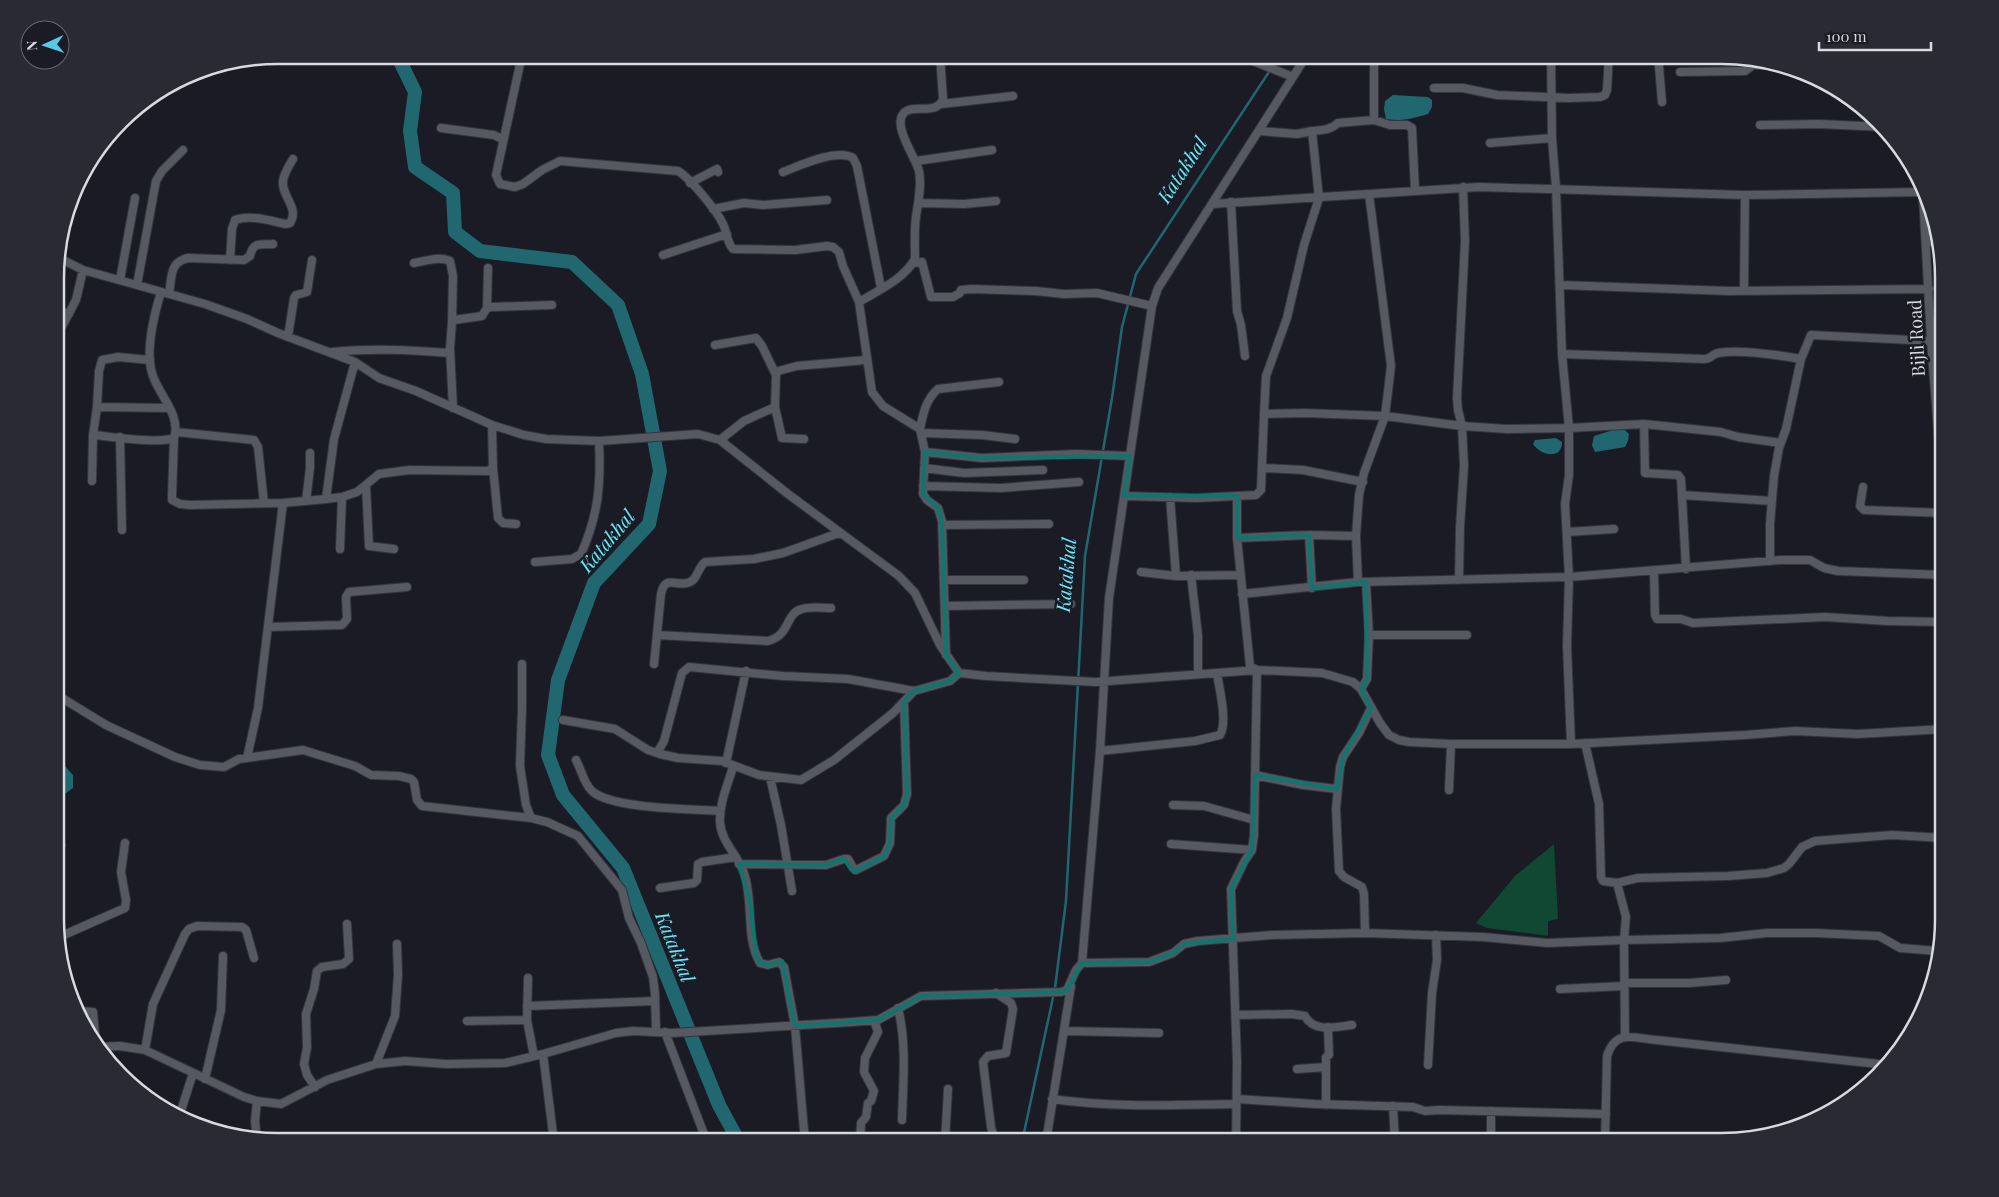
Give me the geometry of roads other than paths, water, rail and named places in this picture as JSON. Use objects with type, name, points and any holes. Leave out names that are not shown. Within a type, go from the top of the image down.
[{"type":"street","points":[[520,64],[502,138],[496,175],[500,184],[515,187],[523,184],[542,170],[560,161],[678,171],[686,176],[713,209],[724,226],[730,246],[733,249],[795,250],[826,246],[833,247],[838,252],[842,266],[859,302],[866,360],[872,392],[876,399],[883,406],[921,431],[1015,439]]},
{"type":"street","points":[[941,64],[943,100],[941,104]]},
{"type":"street","points":[[1260,64],[1276,72],[1294,77]]},
{"type":"street","points":[[106,1047],[120,1046],[145,1050],[205,1079],[257,1101],[281,1104],[336,1077],[376,1064],[405,1061],[504,1063],[616,1033],[633,1031],[703,1031],[874,1020],[921,996],[1061,992],[1067,990],[1076,970],[1082,963],[1100,750],[1100,681],[1124,496],[1152,306],[1158,288],[1302,64]]},
{"type":"street","points":[[1374,64],[1374,120]]},
{"type":"street","points":[[1551,64],[1552,138],[1556,188],[1562,354],[1569,428],[1569,475],[1565,504],[1569,577],[1567,646],[1570,744]]},
{"type":"street","points":[[1434,88],[1463,88],[1497,95],[1603,96],[1607,90],[1608,64]]},
{"type":"street","points":[[1659,64],[1662,102]]},
{"type":"street","points":[[1680,72],[1745,71],[1751,66]]},
{"type":"street","points":[[859,302],[899,278],[910,268],[915,259],[915,228],[920,183],[916,161],[910,153],[902,128],[901,119],[903,113],[907,110],[936,108],[941,104],[1012,96]]},
{"type":"street","points":[[1259,131],[1297,134],[1324,130],[1338,123],[1374,120],[1390,125],[1407,125],[1412,128],[1415,191]]},
{"type":"street","points":[[1760,125],[1818,124],[1873,127]]},
{"type":"street","points":[[441,128],[494,135],[502,138]]},
{"type":"street","points":[[1124,496],[1237,496],[1256,495],[1261,490],[1264,468],[1266,376],[1287,318],[1304,245],[1319,198],[1312,131]]},
{"type":"street","points":[[1490,143],[1552,138]]},
{"type":"street","points":[[136,285],[156,180],[162,171],[184,150]]},
{"type":"street","points":[[916,161],[992,150]]},
{"type":"street","points":[[783,172],[816,160],[844,156],[853,158],[857,166],[881,288]]},
{"type":"street","points":[[230,260],[232,229],[235,220],[239,218],[260,219],[286,224],[290,223],[293,219],[292,207],[283,186],[283,181],[293,159]]},
{"type":"street","points":[[690,183],[717,169],[718,172]]},
{"type":"street","points":[[1212,204],[1463,188],[1556,188],[1745,195],[1917,192]]},
{"type":"street","points":[[1460,580],[1460,527],[1464,466],[1462,426],[1457,398],[1465,241],[1463,188]]},
{"type":"street","points":[[1361,689],[1367,679],[1368,635],[1356,536],[1359,495],[1385,416],[1391,366],[1369,194]]},
{"type":"street","points":[[1744,290],[1745,195]]},
{"type":"street","points":[[120,280],[135,198]]},
{"type":"street","points":[[713,209],[744,203],[763,205],[827,200]]},
{"type":"street","points":[[918,203],[964,204],[996,201]]},
{"type":"street","points":[[1231,202],[1237,311],[1245,356]]},
{"type":"street","name":"Bijli Road","points":[[1924,209],[1935,396]]},
{"type":"street","points":[[663,255],[726,234]]},
{"type":"street","points":[[1926,242],[1932,242]]},
{"type":"street","points":[[169,294],[174,267],[180,260],[188,258],[248,259],[255,245],[273,244]]},
{"type":"street","points":[[414,263],[438,259],[450,261],[453,276],[450,353],[453,408]]},
{"type":"street","points":[[288,337],[294,298],[296,295],[308,292],[312,260]]},
{"type":"street","points":[[64,261],[83,270],[205,304],[247,319],[288,337],[355,362],[379,378],[492,425],[524,435],[546,439],[599,440],[698,434],[720,440],[839,533],[899,576],[914,594],[940,645],[959,673]]},
{"type":"street","points":[[913,263],[922,262],[931,297],[953,297],[960,293],[961,290],[986,289],[1064,294],[1097,293],[1152,306]]},
{"type":"street","points":[[452,322],[454,320],[482,316],[487,308],[488,268]]},
{"type":"street","points":[[64,323],[76,300],[83,270]]},
{"type":"street","points":[[1560,285],[1744,290],[1929,289]]},
{"type":"street","points":[[161,292],[152,328],[150,360],[152,373],[174,421],[172,496],[175,503],[190,505],[283,503],[342,498],[357,492],[379,474],[409,470],[488,471],[493,468]]},
{"type":"street","points":[[487,308],[491,306],[552,305]]},
{"type":"street","points":[[64,312],[69,314]]},
{"type":"street","points":[[1770,561],[1772,501],[1777,460],[1786,429],[1801,360],[1812,335],[1931,341]]},
{"type":"street","points":[[715,345],[756,338],[776,375],[775,407],[782,438],[804,439]]},
{"type":"street","points":[[331,352],[389,349],[450,353]]},
{"type":"street","points":[[1562,354],[1707,359],[1714,354],[1729,353],[1777,355],[1801,360]]},
{"type":"street","points":[[92,482],[98,371],[102,360],[118,357],[150,360]]},
{"type":"street","points":[[776,375],[782,369],[866,360]]},
{"type":"street","points":[[326,499],[334,439],[355,362]]},
{"type":"street","points":[[946,655],[943,525],[938,508],[927,500],[923,494],[925,452],[921,431],[925,408],[933,393],[938,389],[999,382]]},
{"type":"street","points":[[97,407],[169,408]]},
{"type":"street","points":[[720,440],[744,421],[775,407]]},
{"type":"street","points":[[1264,414],[1305,413],[1385,416],[1462,426],[1507,429],[1644,424],[1721,432],[1738,437],[1781,442]]},
{"type":"street","points":[[1644,424],[1645,473],[1680,476],[1686,569]]},
{"type":"street","points":[[492,425],[493,468],[498,518],[503,523],[516,524]]},
{"type":"street","points":[[94,436],[169,439],[175,435],[254,440],[258,447],[264,503]]},
{"type":"street","points":[[120,437],[122,530]]},
{"type":"street","points":[[535,562],[572,559],[582,554],[594,518],[600,489],[599,440]]},
{"type":"street","points":[[925,452],[982,458],[1098,454],[1130,456]]},
{"type":"street","points":[[306,501],[310,453]]},
{"type":"street","points":[[924,468],[964,473],[1043,470]]},
{"type":"street","points":[[1264,468],[1302,470],[1363,482]]},
{"type":"street","points":[[923,486],[1001,488],[1079,482]]},
{"type":"street","points":[[366,486],[369,546],[394,549]]},
{"type":"street","points":[[1863,486],[1860,506],[1864,510],[1935,513]]},
{"type":"street","points":[[1682,495],[1772,501]]},
{"type":"street","points":[[1237,496],[1237,538],[1250,666],[1257,670]]},
{"type":"street","points":[[1170,497],[1176,576]]},
{"type":"street","points":[[340,549],[342,498]]},
{"type":"street","points":[[247,758],[258,708],[283,503]]},
{"type":"street","points":[[943,525],[1049,524]]},
{"type":"street","points":[[1567,532],[1614,529]]},
{"type":"street","points":[[654,664],[661,594],[664,585],[668,582],[688,583],[695,578],[700,565],[704,562],[754,559],[783,553],[839,533]]},
{"type":"street","points":[[1237,538],[1309,535],[1356,536]]},
{"type":"street","points":[[1309,535],[1312,588]]},
{"type":"street","points":[[1242,594],[1362,582],[1531,576],[1569,577],[1770,561],[1810,560],[1824,568],[1838,571],[1935,575]]},
{"type":"street","points":[[1654,571],[1655,615],[1657,619],[1683,619],[1693,623],[1825,617],[1935,622]]},
{"type":"street","points":[[1141,572],[1176,576],[1240,574]]},
{"type":"street","points":[[1191,575],[1198,635],[1198,674]]},
{"type":"street","points":[[945,580],[1024,580]]},
{"type":"street","points":[[268,627],[342,624],[346,619],[346,597],[349,592],[407,587]]},
{"type":"street","points":[[945,606],[1071,604]]},
{"type":"street","points":[[657,635],[768,641],[781,636],[786,630],[792,615],[797,611],[803,608],[831,608]]},
{"type":"street","points":[[1368,635],[1467,635]]},
{"type":"street","points":[[522,664],[520,766],[526,805],[531,818]]},
{"type":"street","points":[[657,753],[664,741],[685,669],[696,666],[783,676],[848,679],[914,691],[950,681],[959,673],[1055,681],[1100,681],[1257,670],[1322,673],[1353,682],[1361,689],[1389,735],[1399,740],[1451,744],[1570,744],[1744,735],[1795,730],[1858,734],[1935,730]]},
{"type":"street","points":[[1236,1133],[1236,1016],[1231,889],[1252,850],[1257,670]]},
{"type":"street","points":[[746,671],[720,811],[720,824],[723,836],[744,874],[750,901],[752,942],[756,956],[760,963],[768,965],[779,962],[784,967],[795,1026],[804,1133]]},
{"type":"street","points":[[1100,750],[1195,741],[1220,735],[1222,721],[1217,673]]},
{"type":"street","points":[[563,720],[615,729],[648,750],[657,753],[678,758],[730,765],[770,777],[801,780],[834,760],[893,713],[914,691]]},
{"type":"street","points":[[64,699],[106,725],[175,757],[200,765],[224,767],[239,759],[303,750],[356,766],[372,775],[398,776],[411,779],[417,800],[422,806],[531,818],[547,822],[578,836],[622,890],[628,918],[641,943],[653,977],[656,1031]]},
{"type":"street","points":[[660,888],[694,883],[698,880],[698,864],[702,862],[738,861],[786,866],[826,865],[844,858],[848,859],[856,870],[884,856],[890,843],[890,818],[904,805],[907,794],[904,702]]},
{"type":"street","points":[[1365,933],[1364,894],[1362,887],[1344,877],[1340,872],[1337,789],[1343,757],[1359,733],[1371,708]]},
{"type":"street","points":[[1585,743],[1599,804],[1601,877],[1602,881],[1606,883],[1617,883],[1638,878],[1728,876],[1772,871],[1789,864],[1802,846],[1815,841],[1892,835],[1935,837]]},
{"type":"street","points":[[1449,790],[1451,744]]},
{"type":"street","points":[[576,760],[590,789],[603,798],[647,807],[720,811]]},
{"type":"street","points":[[1255,775],[1303,785],[1337,789]]},
{"type":"street","points":[[770,777],[792,891]]},
{"type":"street","points":[[1173,805],[1204,806],[1254,820]]},
{"type":"street","points":[[64,935],[127,905],[120,872],[125,843]]},
{"type":"street","points":[[1172,844],[1252,850]]},
{"type":"street","points":[[1617,883],[1626,917],[1624,940],[1625,1037]]},
{"type":"street","points":[[315,1087],[307,1075],[304,1064],[308,1048],[306,1014],[314,989],[317,971],[322,967],[343,964],[349,959],[347,924]]},
{"type":"street","points":[[145,1050],[153,1004],[189,929],[197,926],[239,925],[246,930],[254,958]]},
{"type":"street","points":[[1082,963],[1149,962],[1174,953],[1184,944],[1198,941],[1272,935],[1365,933],[1502,938],[1547,943],[1720,938],[1767,933],[1816,933],[1879,936],[1900,948],[1932,951]]},
{"type":"street","points":[[1428,1065],[1432,993],[1437,960],[1436,935]]},
{"type":"street","points":[[376,1064],[395,1016],[398,975],[397,944]]},
{"type":"street","points":[[205,1079],[221,1010],[223,956]]},
{"type":"street","points":[[528,978],[528,1020],[534,1056]]},
{"type":"street","points":[[1560,989],[1726,980]]},
{"type":"street","points":[[1047,1133],[1072,981]]},
{"type":"street","points":[[992,1133],[984,1062],[988,1056],[1006,1053],[1013,1009],[1012,1003],[996,993]]},
{"type":"street","points":[[527,1006],[655,1001]]},
{"type":"street","points":[[898,1008],[903,1026],[904,1048],[902,1120]]},
{"type":"street","points":[[85,1011],[93,1012],[95,1030]]},
{"type":"street","points":[[1236,1016],[1300,1015],[1305,1016],[1316,1027],[1352,1026]]},
{"type":"street","points":[[468,1021],[528,1020]]},
{"type":"street","points":[[860,1133],[861,1124],[866,1118],[868,1103],[874,1095],[874,1091],[864,1072],[864,1065],[867,1053],[878,1032],[874,1020]]},
{"type":"street","points":[[1326,1105],[1326,1057],[1329,1055],[1328,1027]]},
{"type":"street","points":[[1064,1031],[1159,1033]]},
{"type":"street","points":[[669,1032],[704,1133]]},
{"type":"street","points":[[1605,1133],[1607,1056],[1610,1045],[1614,1041],[1625,1037],[1879,1064]]},
{"type":"street","points":[[543,1054],[553,1133]]},
{"type":"street","points":[[1297,1069],[1326,1067]]},
{"type":"street","points":[[181,1110],[193,1073]]},
{"type":"street","points":[[946,1133],[948,1088]]},
{"type":"street","points":[[1052,1099],[1091,1104],[1134,1106],[1236,1102],[1413,1107],[1425,1112],[1439,1110],[1606,1114]]},
{"type":"street","points":[[256,1132],[257,1101]]},
{"type":"street","points":[[1394,1106],[1395,1133]]},
{"type":"street","points":[[1491,1111],[1491,1133]]},
{"type":"water","points":[[1393,95],[1428,97],[1432,100],[1432,107],[1428,114],[1417,117],[1402,120],[1386,119],[1385,101]]},
{"type":"water","points":[[1616,429],[1624,429],[1629,434],[1625,447],[1595,452],[1592,445],[1594,436]]},
{"type":"water","points":[[1556,438],[1562,442],[1559,452],[1555,454],[1541,451],[1533,444],[1535,440]]},
{"type":"water","points":[[64,765],[73,775],[73,788],[64,795]]},
{"type":"waterway","name":"Katakhal","points":[[401,64],[415,92],[410,131],[415,167],[453,193],[455,232],[480,251],[572,262],[618,305],[642,374],[660,471],[649,524],[594,583],[558,680],[548,755],[563,795],[623,868],[719,1105],[734,1133]]},
{"type":"waterway","name":"Katakhal","points":[[1024,1133],[1055,988],[1066,901],[1085,556],[1122,327],[1136,274],[1274,64]]}]
